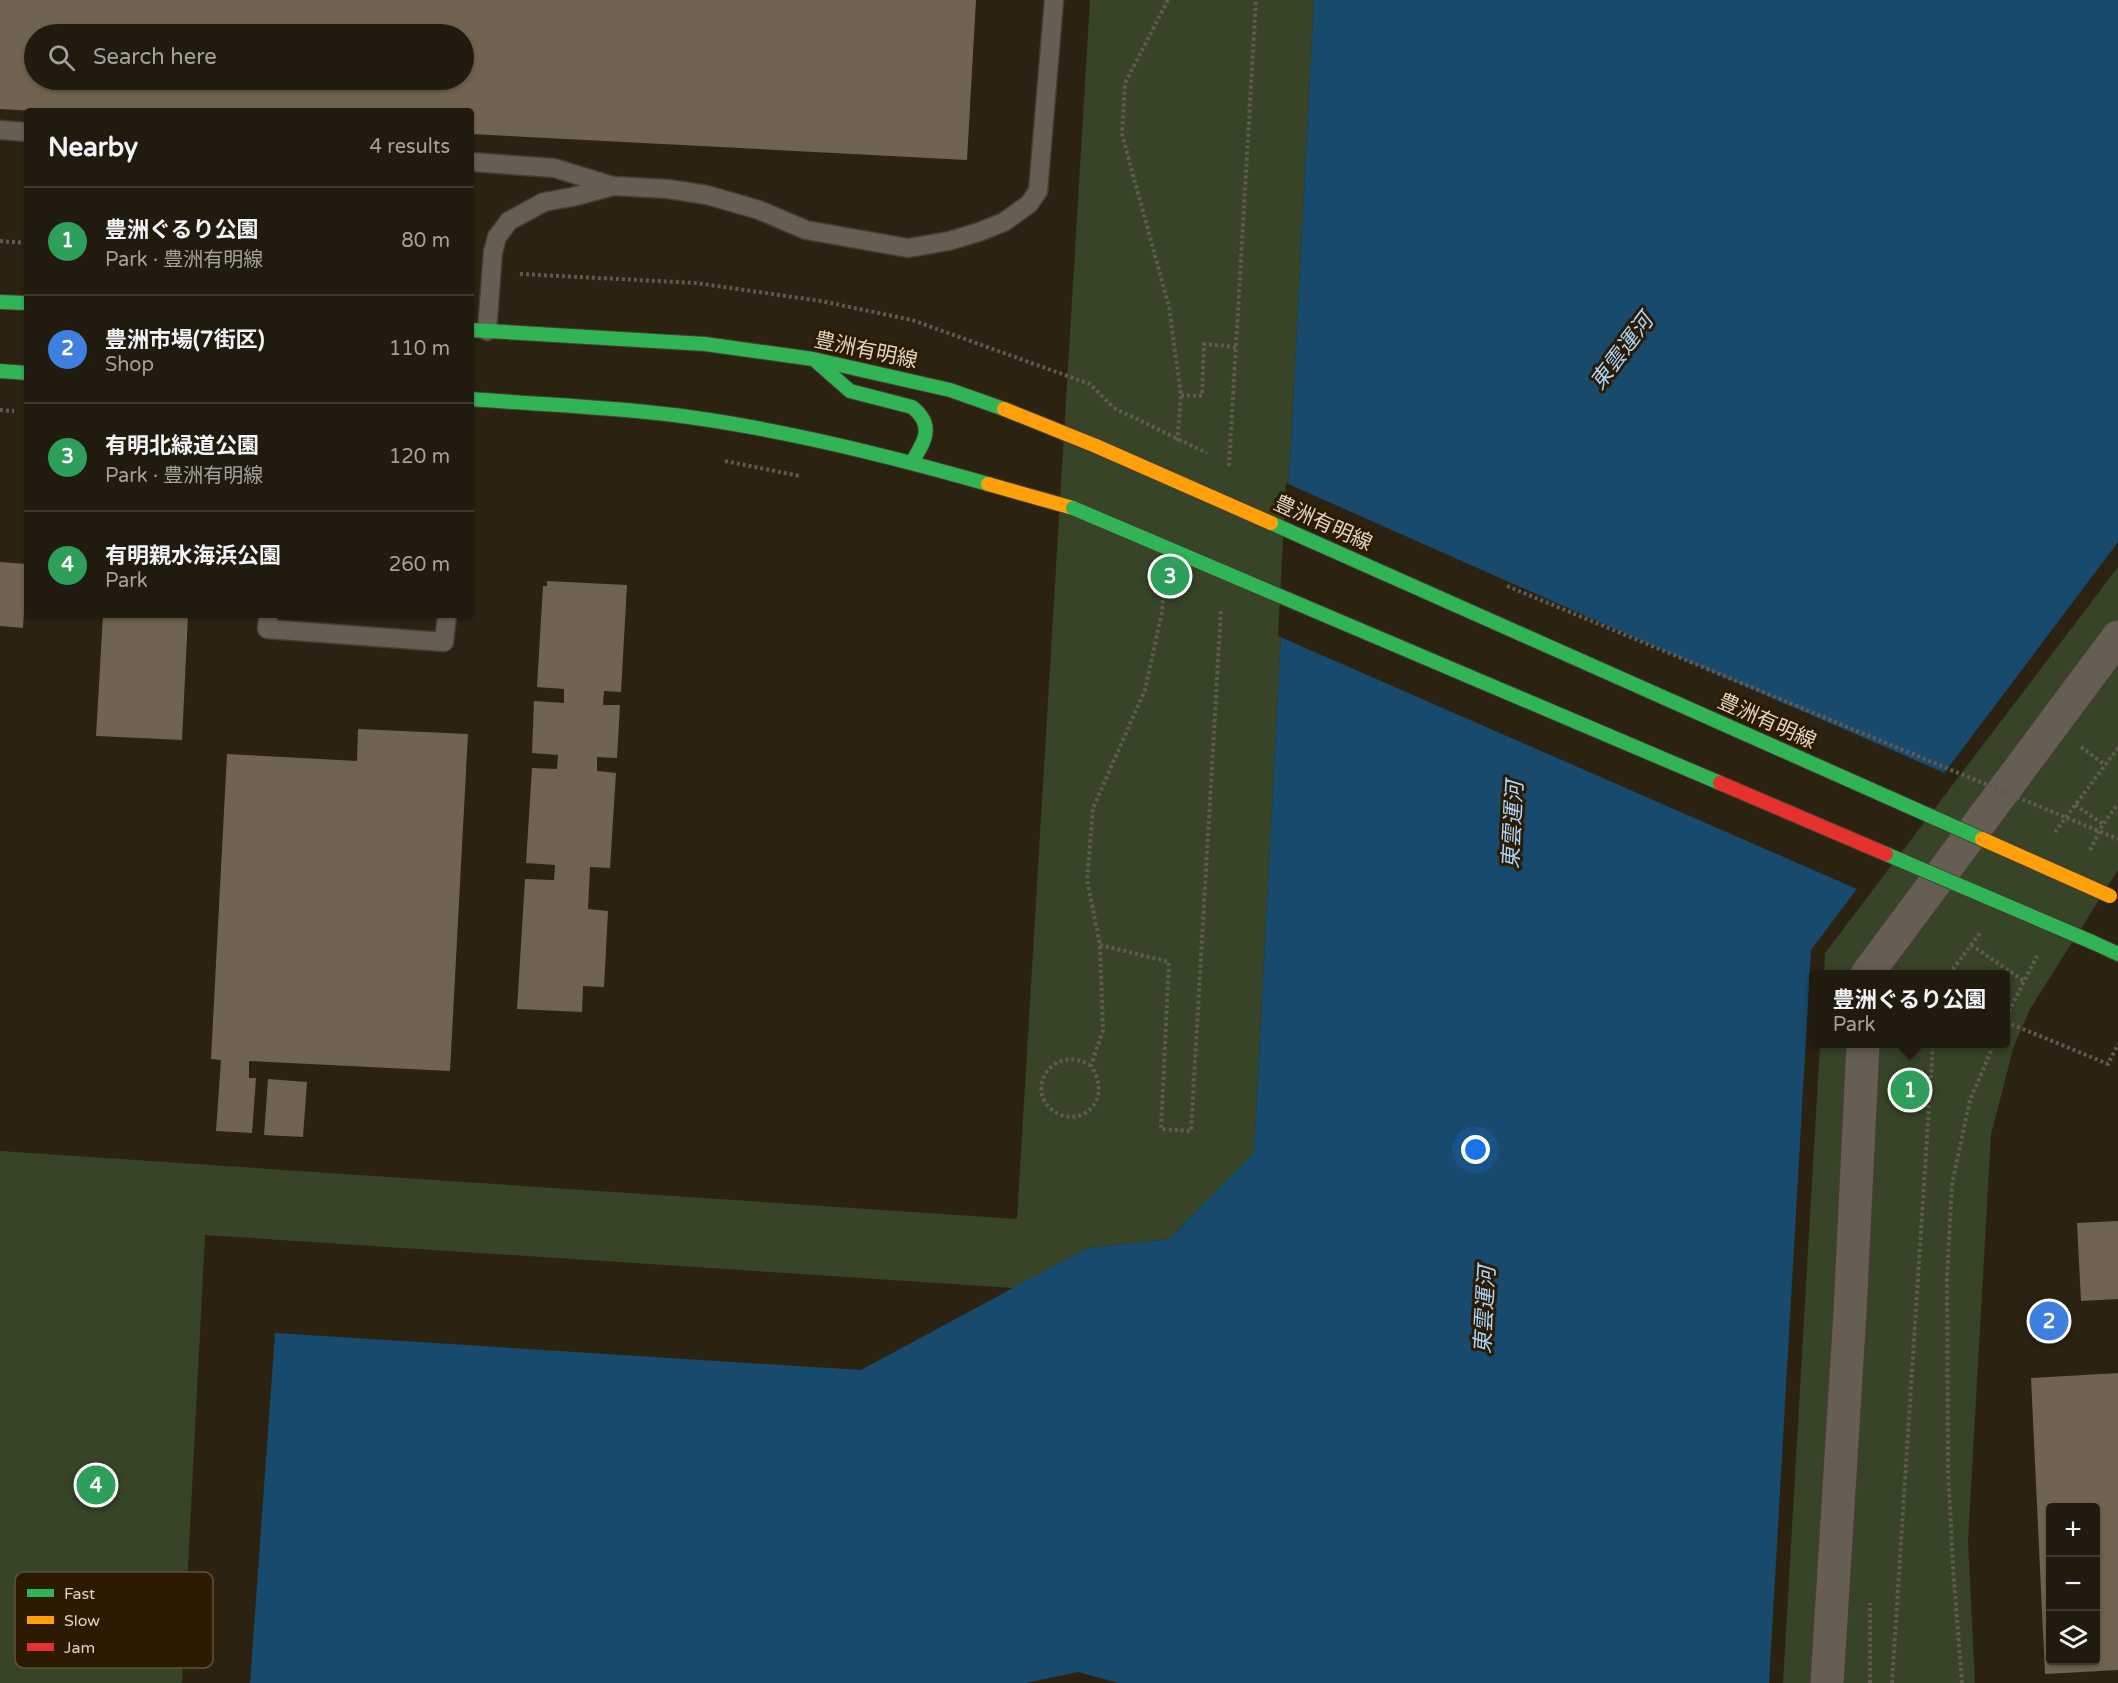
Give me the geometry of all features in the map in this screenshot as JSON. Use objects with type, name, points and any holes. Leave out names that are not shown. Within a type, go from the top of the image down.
[{"type":"main road","points":[[0,302],[24,303]]},
{"type":"main road","name":"豊洲有明線","points":[[479,330],[705,344],[813,359],[950,390],[1028,417],[2118,900]]},
{"type":"main road","points":[[813,359],[850,391],[912,407],[920,412],[927,427],[922,447],[912,462]]},
{"type":"main road","points":[[0,371],[24,373]]},
{"type":"main road","points":[[474,399],[689,417],[802,437],[912,462],[1073,508],[2118,954]]},
{"type":"street","points":[[1871,970],[2118,637]]},
{"type":"street","points":[[1827,1683],[1850,1312],[1863,1048]]},
{"type":"lane","points":[[474,162],[554,168],[613,186],[668,189],[707,195],[759,210],[807,230],[908,248],[949,241],[1004,222],[1029,204],[1038,191],[1054,0]]},
{"type":"lane","points":[[0,130],[24,132]]},
{"type":"lane","points":[[479,330],[497,237],[509,221],[544,202],[613,186]]},
{"type":"lane","points":[[268,618],[267,629],[444,642],[447,618]]},
{"type":"path","points":[[1228,478],[1256,0]]},
{"type":"path","points":[[0,241],[24,243]]},
{"type":"path","points":[[491,272],[696,283],[821,301],[912,320],[1090,384],[1114,408],[1216,458]]},
{"type":"path","points":[[1181,395],[1202,396],[1204,344],[1236,347]]},
{"type":"path","points":[[718,460],[810,478]]},
{"type":"path","points":[[1226,463],[1236,468]]},
{"type":"path","points":[[1504,585],[2118,839]]},
{"type":"path","points":[[1100,945],[1169,962],[1161,1129],[1191,1131],[1221,608]]},
{"type":"path","points":[[2096,759],[2105,765]]},
{"type":"path","points":[[2075,805],[2103,824]]},
{"type":"path","points":[[1971,945],[2008,970]]},
{"type":"path","points":[[2010,971],[2024,981]]},
{"type":"path","points":[[2010,1024],[2108,1064],[2118,1044]]},
{"type":"path","points":[[1892,1683],[1933,1048]]},
{"type":"path","points":[[1962,1683],[1948,1469],[1947,1277],[1952,1184],[1970,1100],[1992,1048]]},
{"type":"path","points":[[1053,1112],[1046,1104],[1041,1086],[1048,1069],[1064,1059],[1074,1059],[1090,1066]]},
{"type":"green space","points":[[1090,0],[1314,0],[1254,1153],[1169,1239],[1087,1248],[1014,1288],[205,1235],[188,1572],[15,1572],[15,1668],[183,1668],[182,1683],[0,1683],[0,1151],[1017,1219]]},
{"type":"green space","points":[[2118,567],[2118,870],[2030,1009],[2014,1046],[1991,1134],[1968,1541],[1975,1683],[1783,1683],[1820,1048],[2010,1048],[2010,970],[1824,970],[1825,953]]},
{"type":"water","name":"東雲運河","points":[[1314,0],[2118,0],[2118,542],[1811,950],[1769,1683],[1119,1683],[1078,1672],[1026,1683],[250,1683],[275,1333],[861,1370],[1087,1248],[1169,1239],[1254,1153]]},
{"type":"pier","points":[[1286,483],[1947,774],[1859,890],[1278,636]]},
{"type":"building","points":[[0,0],[976,0],[967,160],[474,134],[474,108],[24,108],[24,110],[0,109]]},
{"type":"building","points":[[0,562],[24,564],[23,628],[0,626]]},
{"type":"building","points":[[547,581],[627,585],[621,692],[604,691],[603,705],[620,705],[617,758],[597,757],[597,771],[616,773],[610,868],[590,867],[588,909],[608,911],[604,987],[583,986],[582,1012],[517,1009],[525,879],[554,880],[555,865],[526,863],[532,768],[557,769],[558,755],[532,753],[534,701],[564,703],[564,689],[537,687],[543,586],[547,586]]},
{"type":"building","points":[[103,618],[188,618],[182,740],[96,736]]},
{"type":"building","points":[[358,729],[468,734],[450,1071],[249,1061],[249,1078],[256,1078],[252,1133],[216,1131],[221,1060],[211,1059],[227,754],[357,761]]},
{"type":"building","points":[[268,1079],[307,1082],[303,1137],[264,1135]]},
{"type":"building","points":[[2118,1221],[2118,1299],[2081,1301],[2077,1223]]},
{"type":"building","points":[[2118,1373],[2118,1670],[2045,1674],[2031,1378]]},
{"type":"traffic: fast","points":[[0,302],[24,303]]},
{"type":"traffic: fast","points":[[474,330],[705,344],[813,359],[950,390],[1004,409]]},
{"type":"traffic: fast","points":[[817,362],[850,391],[912,407],[919,414],[924,420],[926,433],[912,462]]},
{"type":"traffic: fast","points":[[0,371],[24,373]]},
{"type":"traffic: fast","points":[[474,399],[635,411],[765,429],[840,445],[988,484]]},
{"type":"traffic: fast","points":[[1073,508],[1720,783]]},
{"type":"traffic: fast","points":[[1271,523],[1982,839]]},
{"type":"traffic: fast","points":[[1886,854],[2092,942]]},
{"type":"traffic: fast","points":[[2092,942],[2118,954]]},
{"type":"traffic: slow","points":[[1004,409],[1096,446]]},
{"type":"traffic: slow","points":[[1096,446],[1271,523]]},
{"type":"traffic: slow","points":[[988,484],[1073,508]]},
{"type":"traffic: slow","points":[[1982,839],[2110,896]]},
{"type":"traffic: jam","points":[[1720,783],[1886,854]]},
{"type":"place","name":"有明北緑道公園","points":[[1170,576]]},
{"type":"place","name":"豊洲ぐるり公園","points":[[1910,1090]]},
{"type":"place","name":"豊洲市場(7街区)","points":[[2049,1321]]},
{"type":"place","name":"有明親水海浜公園","points":[[96,1485]]}]
